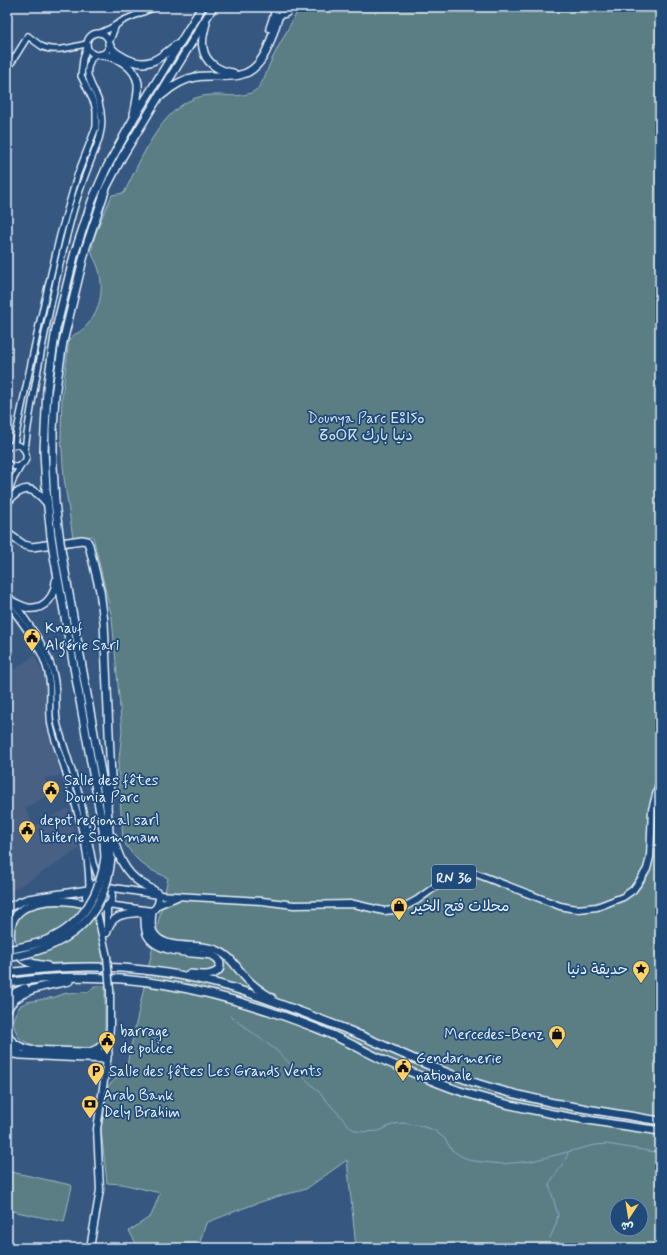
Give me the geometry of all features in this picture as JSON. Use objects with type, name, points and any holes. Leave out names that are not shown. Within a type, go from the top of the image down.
[{"type":"highway","points":[[7,958],[51,946],[66,938],[83,924],[102,895],[110,872],[51,536],[47,502],[44,440],[49,369],[56,328],[75,252],[87,212],[106,169],[134,118],[202,7]]},
{"type":"highway","points":[[159,895],[156,891],[138,881],[127,870],[119,856],[110,828],[62,555],[53,484],[53,430],[57,377],[65,334],[82,261],[102,199],[122,157],[212,7]]},
{"type":"highway","points":[[207,17],[202,43],[206,58],[222,71],[234,73],[248,68],[255,62],[264,44],[275,12]]},
{"type":"highway","points":[[153,104],[167,90],[182,81],[205,76],[235,77],[250,72],[267,50],[275,12]]},
{"type":"highway","points":[[97,55],[117,57],[126,62],[141,63],[154,61],[162,57],[180,43]]},
{"type":"highway","points":[[109,44],[117,57]]},
{"type":"highway","points":[[126,62],[138,83],[138,94],[134,118]]},
{"type":"highway","points":[[7,502],[19,491],[27,489],[38,493],[47,502]]},
{"type":"highway","points":[[7,533],[24,545],[32,547],[82,540],[87,541],[89,545],[100,591],[104,622],[111,777],[107,806]]},
{"type":"highway","points":[[10,602],[31,608],[41,606],[47,602],[54,592],[57,571]]},
{"type":"highway","points":[[7,950],[48,940],[75,922],[92,901],[96,893],[108,858],[110,828]]},
{"type":"highway","points":[[7,908],[28,899],[88,889]]},
{"type":"highway","points":[[93,907],[78,902],[63,901],[34,904],[23,909],[14,918],[11,927],[11,944],[20,957],[35,964],[48,966],[123,968],[190,978],[232,988],[300,1011]]},
{"type":"highway","points":[[149,912],[147,934],[154,942],[163,948],[212,956],[218,959],[221,963],[217,972],[205,975],[153,972]]},
{"type":"highway","points":[[149,912],[150,926],[153,934],[160,940],[169,943],[218,950],[225,955],[246,978],[262,992],[300,1011],[442,1071],[498,1090],[551,1103],[660,1120]]},
{"type":"highway","points":[[7,973],[27,970],[79,967]]},
{"type":"highway","points":[[7,983],[41,979],[85,977],[147,981],[201,991],[235,1000],[318,1029],[388,1062],[459,1090],[512,1106],[564,1117],[660,1131]]},
{"type":"highway","points":[[7,999],[22,989],[85,977]]},
{"type":"highway","points":[[7,1010],[13,1001],[23,994],[49,985]]},
{"type":"highway","points":[[7,1034],[14,1043],[30,1050],[108,1056]]},
{"type":"highway","points":[[7,1046],[17,1052],[29,1056]]},
{"type":"highway","points":[[7,1053],[29,1056],[90,1055]]},
{"type":"main road","name":"RN 36","points":[[108,887],[159,895],[262,901],[294,905],[354,904],[384,911],[404,907],[417,900],[446,879],[464,874],[477,874],[560,906],[578,909],[597,906],[623,897],[633,890],[646,869],[650,857],[650,818],[660,780]]},
{"type":"main road","points":[[90,1248],[100,1190],[97,1129],[108,1056],[110,990],[106,947],[93,907],[86,898],[88,889],[101,883],[108,887],[112,898],[108,905],[106,947]]},
{"type":"main road","points":[[107,932],[110,925],[118,916],[149,912],[156,908],[159,895]]},
{"type":"main road","points":[[158,904],[180,896]]},
{"type":"main road","points":[[93,907],[100,909],[108,905],[149,912]]},
{"type":"main road","points":[[106,1068],[90,1055],[103,1045],[109,1036]]},
{"type":"street","points":[[25,450],[19,445],[9,446],[60,235],[78,176],[96,127],[96,111],[94,104],[81,76],[83,59],[91,36],[155,7]]},
{"type":"street","points":[[275,12],[286,14],[291,7]]},
{"type":"street","points":[[7,496],[14,478],[26,457],[25,450],[28,426],[46,323],[77,199],[102,127],[99,102],[88,74],[88,64],[97,55],[107,51],[116,25]]},
{"type":"street","points":[[100,33],[105,35],[109,44]]},
{"type":"street","points":[[7,70],[28,36],[44,47],[53,50],[87,46]]},
{"type":"street","points":[[87,46],[89,50],[97,55]]},
{"type":"street","points":[[7,463],[16,467],[23,464]]},
{"type":"street","points":[[7,593],[10,602],[39,650],[48,673],[50,686],[51,726],[77,810],[84,839],[88,863],[88,889]]},
{"type":"street","points":[[10,602],[43,646],[52,668],[56,686],[58,726],[80,796],[94,868],[101,883]]},
{"type":"shaded area","points":[[34,655],[45,677],[45,724],[58,759],[60,776],[45,778],[49,795],[25,808],[34,826],[68,808],[79,849],[29,881],[7,893],[7,659],[14,670]]},
{"type":"green space","name":"Dounya Parc ⴹⵓⵏⵢⴰ ⵒⴰⵔⴽ دنيا بارك","points":[[300,7],[660,7],[660,1248],[356,1248],[347,1160],[306,1189],[258,1203],[206,1223],[199,1245],[137,1245],[129,1231],[151,1216],[160,1193],[122,1184],[107,1183],[101,1129],[108,1086],[126,1069],[168,878],[149,869],[140,862],[123,841],[118,769],[122,731],[112,618],[93,536],[73,538],[64,478],[61,437],[62,397],[69,340],[89,323],[95,314],[101,296],[101,278],[92,253],[99,224],[112,195],[124,193],[147,147],[157,132],[180,106],[195,98],[211,95],[236,96],[253,92],[260,86],[264,79],[274,54]]},
{"type":"green space","points":[[56,905],[82,906],[90,909],[94,913],[99,926],[103,963],[39,963],[26,959],[21,955],[14,943],[13,936],[13,929],[19,917],[31,909]]},
{"type":"green space","points":[[94,986],[105,986],[105,1035],[93,1048],[32,1046],[18,1037],[13,1020],[21,1005],[27,1002],[55,997],[66,993],[89,992]]},
{"type":"green space","points":[[7,1171],[71,1185],[64,1222],[7,1210]]},
{"type":"waterway","points":[[230,1016],[276,1050],[319,1092],[351,1128],[357,1131],[379,1131],[394,1124],[403,1123],[421,1126],[434,1130],[445,1139],[451,1149],[461,1156],[473,1161],[503,1164],[532,1161],[595,1145],[607,1144],[660,1153]]},
{"type":"waterway","points":[[550,1238],[558,1215],[549,1184],[567,1157],[568,1153]]},
{"type":"place","name":"Knauf Algérie Sarl","points":[[32,652]]},
{"type":"place","name":"Salle des fêtes Dounia Parc","points":[[51,804]]},
{"type":"place","name":"depot regional sarl laiterie Soummam","points":[[27,844]]},
{"type":"place","name":"محلات فتح الخير","points":[[399,921]]},
{"type":"place","name":"حديقة دنيا","points":[[641,984]]},
{"type":"place","name":"Mercedes-Benz","points":[[557,1049]]},
{"type":"place","name":"barrage de police","points":[[107,1055]]},
{"type":"place","name":"Gendarmerie nationale","points":[[403,1082]]},
{"type":"place","name":"Salle des fêtes Les Grands Vents","points":[[96,1086]]},
{"type":"place","name":"Arab Bank Dely Brahim","points":[[90,1119]]}]
